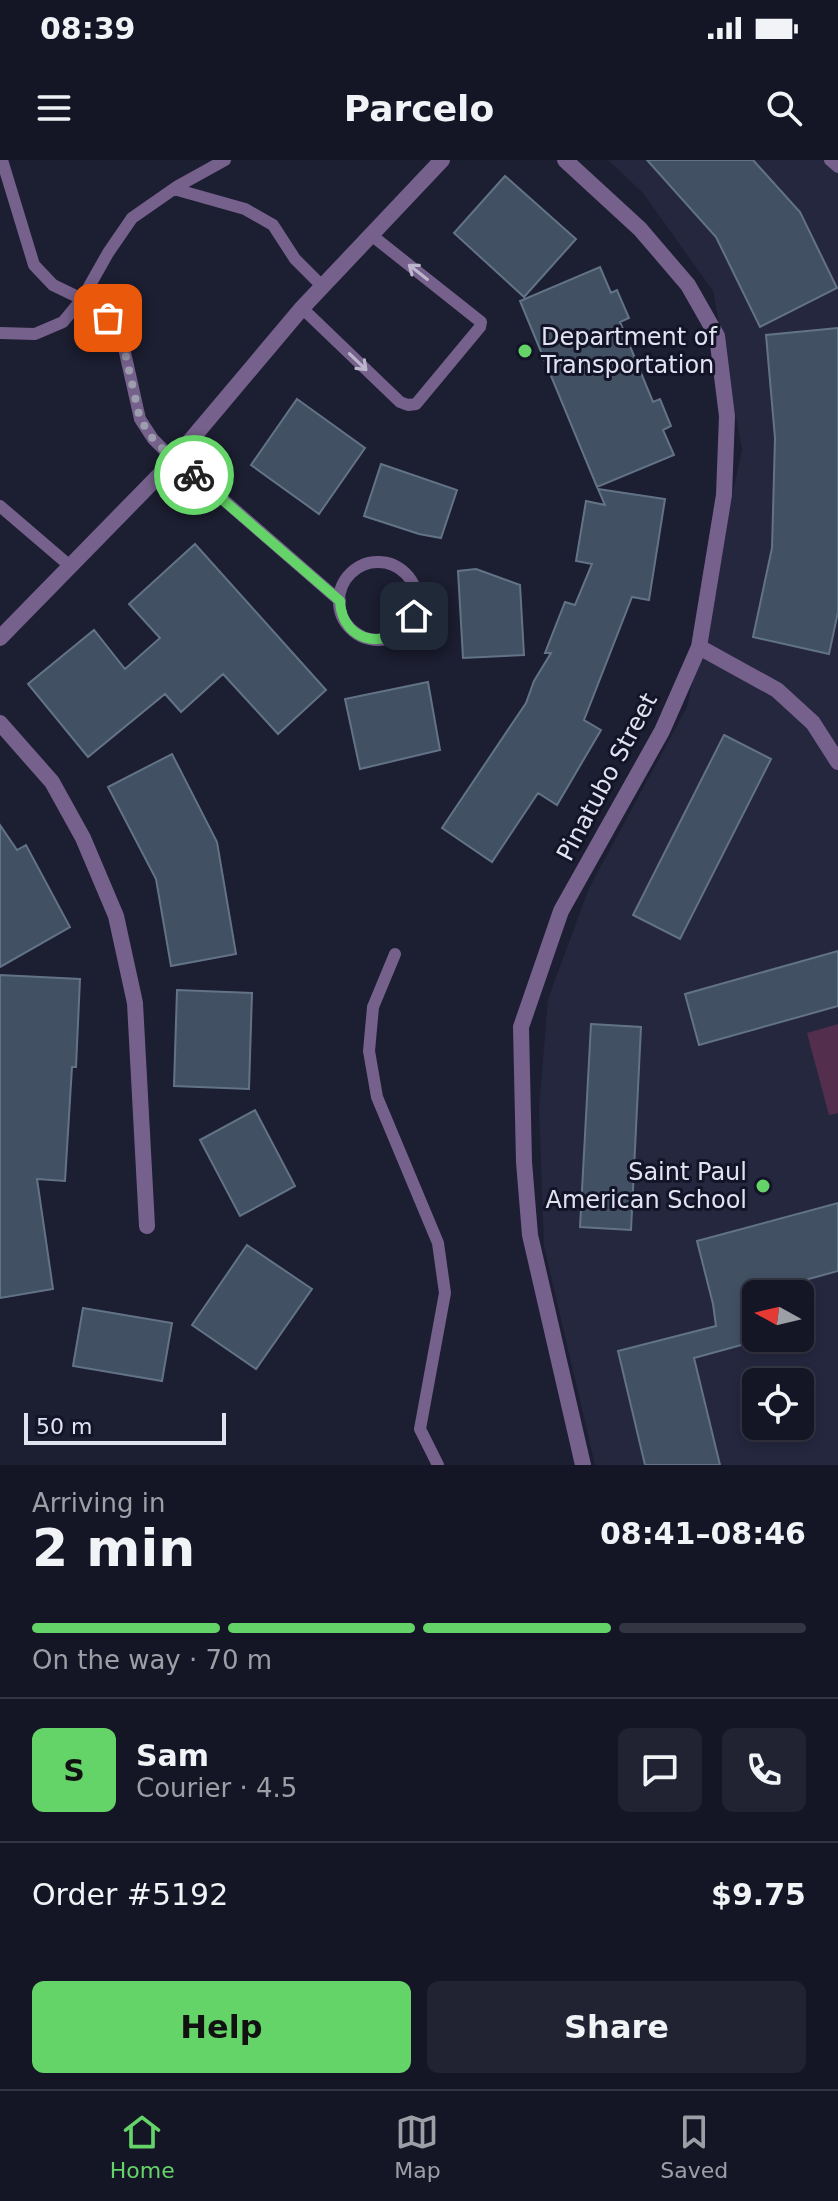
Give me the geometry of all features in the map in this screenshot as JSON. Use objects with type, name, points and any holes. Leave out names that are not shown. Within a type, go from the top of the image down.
[{"type":"street","points":[[0,638],[174,460],[302,308],[442,160]]},
{"type":"street","name":"Pinatubo Street","points":[[565,160],[640,229],[688,285],[717,336],[727,416],[724,495],[699,647],[662,731],[561,911],[521,1027],[524,1162],[530,1235],[583,1465]]},
{"type":"street","points":[[699,647],[777,690],[813,723],[838,762]]},
{"type":"street","points":[[0,723],[52,782],[83,838],[116,916],[135,1003],[147,1226]]},
{"type":"lane","points":[[2,160],[34,265],[53,285],[82,299],[108,318],[122,339],[140,419],[153,439],[340,601],[345,620],[352,630],[374,639],[398,634],[414,616],[417,592],[404,571],[394,565],[370,562],[349,575],[340,601]]},
{"type":"lane","points":[[0,333],[35,334],[63,322],[82,299],[132,218],[225,160]]},
{"type":"lane","points":[[830,160],[838,167]]},
{"type":"lane","points":[[174,189],[245,209],[273,225],[295,259],[322,286]]},
{"type":"lane","points":[[302,308],[400,402],[416,404],[481,322],[370,234]]},
{"type":"lane","points":[[0,506],[70,566]]},
{"type":"lane","points":[[395,954],[373,1007],[369,1051],[377,1097],[438,1243],[445,1293],[420,1429],[438,1465]]},
{"type":"shaded area","points":[[608,160],[838,160],[838,1465],[595,1465],[544,1246],[539,1109],[548,999],[589,888],[687,707],[742,450],[713,291],[643,193]]},
{"type":"shaded area","points":[[838,1024],[838,1113],[829,1115],[807,1033]]},
{"type":"building","points":[[647,160],[753,160],[800,212],[837,288],[760,327],[716,237]]},
{"type":"building","points":[[505,176],[576,239],[524,297],[454,233]]},
{"type":"building","points":[[600,267],[611,293],[617,290],[629,318],[620,322],[653,402],[660,399],[671,426],[663,430],[674,455],[597,487],[520,301]]},
{"type":"building","points":[[838,328],[838,612],[829,654],[753,637],[772,548],[775,438],[766,335]]},
{"type":"building","points":[[297,399],[365,448],[319,514],[251,465]]},
{"type":"building","points":[[381,464],[457,490],[441,538],[364,516]]},
{"type":"building","points":[[598,489],[665,499],[649,600],[632,597],[584,720],[601,730],[557,805],[538,793],[492,862],[442,828],[526,703],[534,681],[551,653],[545,653],[565,602],[575,605],[592,564],[576,561],[586,501],[605,505]]},
{"type":"building","points":[[195,544],[326,690],[278,734],[223,674],[181,712],[165,694],[88,757],[28,684],[94,630],[125,669],[160,638],[129,604]]},
{"type":"building","points":[[476,569],[520,585],[524,655],[463,658],[458,571]]},
{"type":"building","points":[[428,682],[440,750],[360,769],[345,699]]},
{"type":"building","points":[[724,735],[771,759],[680,939],[633,915]]},
{"type":"building","points":[[172,754],[217,842],[236,954],[171,966],[156,879],[108,787]]},
{"type":"building","points":[[0,825],[17,850],[26,845],[70,927],[0,967]]},
{"type":"building","points":[[838,951],[838,1006],[699,1045],[685,994]]},
{"type":"building","points":[[0,975],[80,979],[76,1067],[72,1067],[65,1181],[37,1179],[53,1289],[0,1298]]},
{"type":"building","points":[[177,990],[252,993],[249,1089],[174,1086]]},
{"type":"building","points":[[591,1024],[641,1027],[631,1230],[580,1227]]},
{"type":"building","points":[[255,1110],[295,1186],[240,1216],[200,1140]]},
{"type":"building","points":[[838,1203],[838,1271],[805,1280],[742,1280],[742,1345],[694,1358],[720,1465],[645,1465],[618,1351],[716,1326],[697,1241]]},
{"type":"building","points":[[247,1245],[312,1289],[256,1369],[192,1325]]},
{"type":"building","points":[[83,1308],[172,1323],[162,1381],[73,1366]]},
{"type":"way so far","points":[[108,318],[122,339],[140,419],[153,439],[194,475]]},
{"type":"place","name":"Department of Transportation","points":[[525,351]]},
{"type":"place","name":"Saint Paul American School","points":[[763,1186]]},
{"type":"route","points":[[194,475],[340,601],[340,609],[352,630],[374,639],[387,638],[408,626],[414,616]]}]
